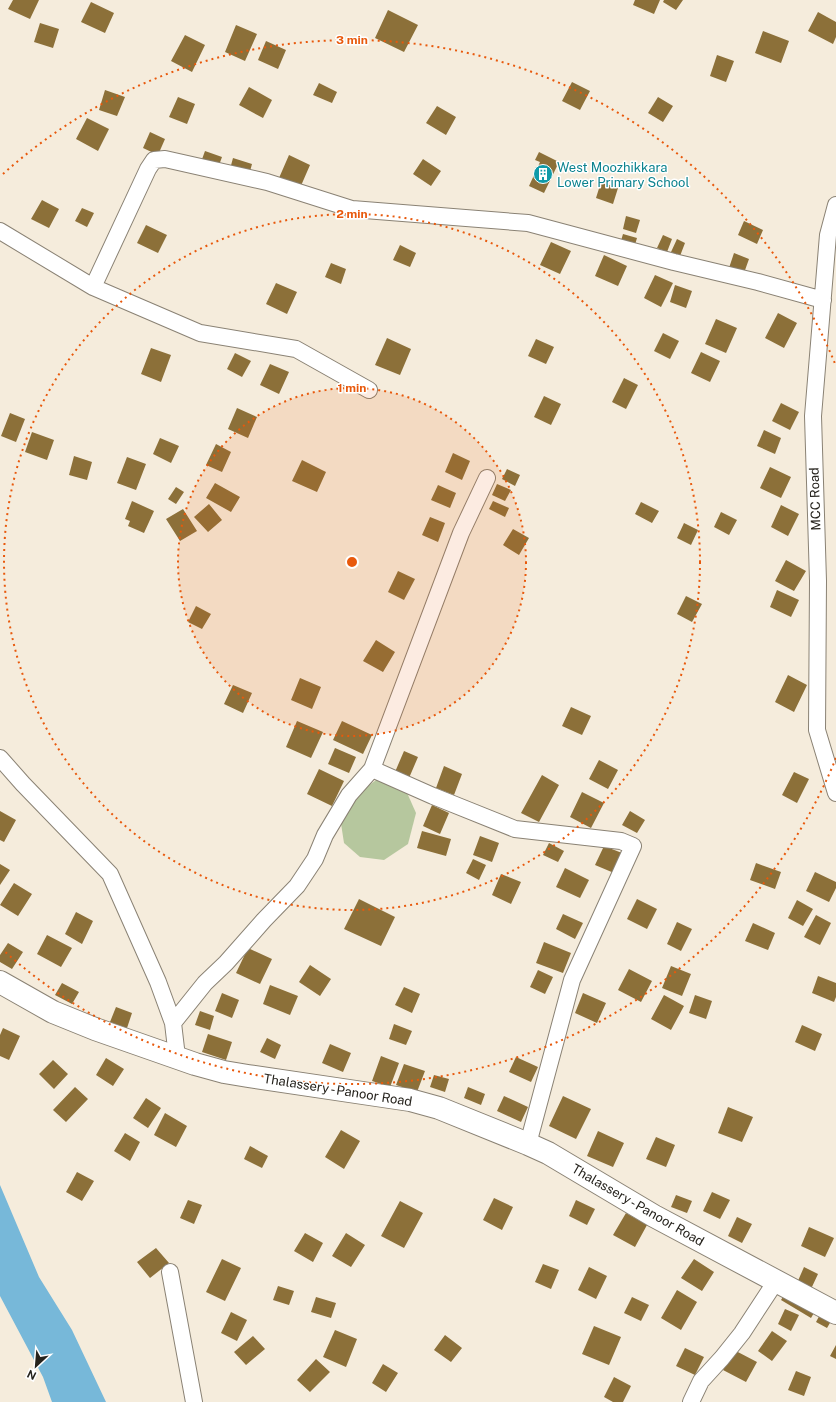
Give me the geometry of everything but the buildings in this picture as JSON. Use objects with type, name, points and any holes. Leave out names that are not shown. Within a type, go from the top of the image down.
[{"type":"main road","name":"Thalassery - Panoor Road","points":[[0,982],[53,1012],[95,1029],[195,1064],[240,1075],[410,1100],[439,1108],[548,1153],[654,1216],[836,1313]]},
{"type":"street","points":[[93,287],[148,169],[154,160],[165,159],[267,182],[352,209],[528,223],[823,300]]},
{"type":"street","name":"MCC Road","points":[[836,205],[828,235],[813,416],[818,581],[817,730],[836,793]]},
{"type":"street","points":[[0,231],[93,287],[200,333],[296,349],[369,390]]},
{"type":"street","points":[[173,1023],[205,983],[226,963],[264,920],[297,886],[315,859],[325,835],[349,795],[372,769],[461,533],[487,478]]},
{"type":"street","points":[[0,758],[23,784],[110,874],[158,982],[173,1023],[177,1057]]},
{"type":"street","points":[[372,769],[514,829],[621,841],[633,846],[572,980],[528,1144]]},
{"type":"street","points":[[170,1272],[194,1402]]},
{"type":"street","points":[[690,1402],[701,1381],[722,1358],[742,1332],[776,1281]]},
{"type":"green space","points":[[379,778],[404,786],[416,813],[408,844],[384,860],[360,857],[344,843],[340,817],[357,794]]},
{"type":"water","points":[[0,1185],[39,1277],[72,1330],[106,1402],[52,1402],[43,1377],[0,1296]]},
{"type":"place","name":"West Moozhikkara Lower Primary School","points":[[543,174]]}]
